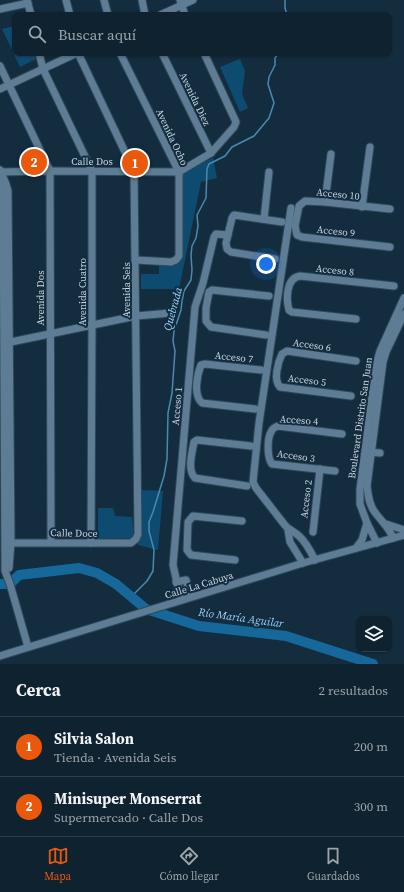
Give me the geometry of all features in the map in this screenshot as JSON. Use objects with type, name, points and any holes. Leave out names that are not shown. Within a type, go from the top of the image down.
[{"type":"street","points":[[66,0],[69,12]]},
{"type":"street","points":[[104,0],[107,12]]},
{"type":"street","points":[[142,0],[144,12]]},
{"type":"street","points":[[165,12],[180,3],[193,0]]},
{"type":"street","points":[[0,9],[28,2],[30,12]]},
{"type":"street","name":"Avenida Cuatro","points":[[40,56],[43,69],[92,171],[91,543]]},
{"type":"street","points":[[0,90],[71,56]]},
{"type":"street","name":"Avenida Seis","points":[[79,56],[134,171],[138,534],[136,539]]},
{"type":"street","name":"Avenida Ocho","points":[[121,56],[179,172],[179,256],[176,260],[171,262],[136,260]]},
{"type":"street","name":"Avenida Diez","points":[[163,56],[211,153]]},
{"type":"street","points":[[179,172],[211,153],[234,127],[236,122],[205,56]]},
{"type":"street","name":"Avenida Dos","points":[[0,66],[50,171],[51,542]]},
{"type":"street","points":[[362,207],[370,147]]},
{"type":"street","points":[[325,202],[331,154]]},
{"type":"street","points":[[0,171],[8,191],[4,343]]},
{"type":"street","name":"Calle Dos","points":[[0,171],[179,172]]},
{"type":"street","points":[[264,219],[269,172]]},
{"type":"street","points":[[0,182],[3,192],[5,571],[8,576],[28,648]]},
{"type":"street","name":"Acceso 10","points":[[293,217],[299,206],[305,201],[390,209]]},
{"type":"street","points":[[291,208],[293,217],[264,369],[254,446],[253,482],[288,530],[299,536],[315,560]]},
{"type":"street","points":[[275,259],[228,251],[226,243],[234,215],[282,222]]},
{"type":"street","name":"Acceso 9","points":[[293,217],[297,235],[302,237],[390,247]]},
{"type":"street","name":"Acceso 1","points":[[181,600],[173,565],[195,307],[216,234],[228,235]]},
{"type":"street","name":"Acceso 8","points":[[288,295],[290,282],[296,276],[394,286]]},
{"type":"street","points":[[266,335],[211,327],[206,322],[206,308],[209,292],[212,290],[269,296]]},
{"type":"street","points":[[278,293],[288,295],[288,307],[292,312],[356,319]]},
{"type":"street","name":"Boulevard Distrito San Juan","points":[[393,538],[386,524],[375,512],[368,494],[368,452],[376,365],[380,351],[402,312],[404,298]]},
{"type":"street","points":[[195,307],[206,308]]},
{"type":"street","points":[[4,343],[136,316],[171,313]]},
{"type":"street","name":"Acceso 6","points":[[278,368],[282,354],[287,351],[356,361]]},
{"type":"street","name":"Acceso 7","points":[[197,383],[201,365],[205,364],[264,369]]},
{"type":"street","points":[[264,369],[278,368]]},
{"type":"street","name":"Acceso 5","points":[[278,368],[277,380],[280,387],[351,396]]},
{"type":"street","points":[[188,382],[197,383],[198,397],[202,402],[255,409]]},
{"type":"street","name":"Acceso 4","points":[[269,446],[271,432],[278,426],[342,434]]},
{"type":"street","points":[[247,486],[195,478],[191,473],[191,456],[194,442],[197,440],[254,446],[269,446]]},
{"type":"street","name":"Acceso 3","points":[[269,446],[268,455],[272,464],[335,471]]},
{"type":"street","points":[[368,452],[380,453]]},
{"type":"street","name":"Boulevard Distrito San Juan","points":[[368,452],[360,489],[360,504],[377,542]]},
{"type":"street","points":[[183,456],[191,456]]},
{"type":"street","name":"Acceso 2","points":[[313,532],[320,469]]},
{"type":"street","points":[[5,509],[11,543],[8,576]]},
{"type":"street","points":[[235,560],[191,555],[187,550],[188,522],[193,516],[242,521]]},
{"type":"street","points":[[356,548],[362,540],[368,523]]},
{"type":"street","points":[[386,524],[404,530]]},
{"type":"street","points":[[288,530],[290,542],[302,563]]},
{"type":"street","points":[[176,531],[188,533]]},
{"type":"street","name":"Calle La Cabuya","points":[[0,656],[302,563],[404,535]]},
{"type":"street","name":"Calle Doce","points":[[11,543],[131,543],[136,539]]},
{"type":"street","points":[[176,582],[186,580],[191,597]]},
{"type":"shaded area","points":[[12,27],[12,50],[2,29]]},
{"type":"shaded area","points":[[15,56],[35,56],[36,59],[20,67]]},
{"type":"shaded area","points":[[240,59],[245,71],[242,94],[248,108],[240,112],[220,67]]},
{"type":"shaded area","points":[[213,158],[217,178],[201,182],[179,289],[141,289],[141,274],[159,274],[159,265],[178,263],[179,261],[181,173]]},
{"type":"shaded area","points":[[141,490],[163,491],[158,550],[138,545]]},
{"type":"shaded area","points":[[98,508],[113,508],[115,516],[132,517],[134,538],[98,539]]},
{"type":"waterway","name":"Quebrada","points":[[285,0],[286,12]]},
{"type":"waterway","name":"Quebrada","points":[[131,597],[147,581],[153,571],[154,550],[149,531],[149,522],[164,476],[167,459],[168,413],[172,393],[175,351],[173,341],[174,331],[181,310],[184,291],[191,280],[192,246],[196,238],[198,226],[197,215],[206,198],[207,169],[209,164],[225,156],[232,147],[254,136],[269,118],[274,103],[268,84],[277,56]]},
{"type":"waterway","name":"Río María Aguilar","points":[[0,584],[10,584],[19,575],[79,568],[97,573],[116,584],[146,609],[199,626],[286,636],[373,664]]},
{"type":"place","name":"Minisuper Monserrat","points":[[34,162]]},
{"type":"place","name":"Silvia Salon","points":[[135,163]]}]
